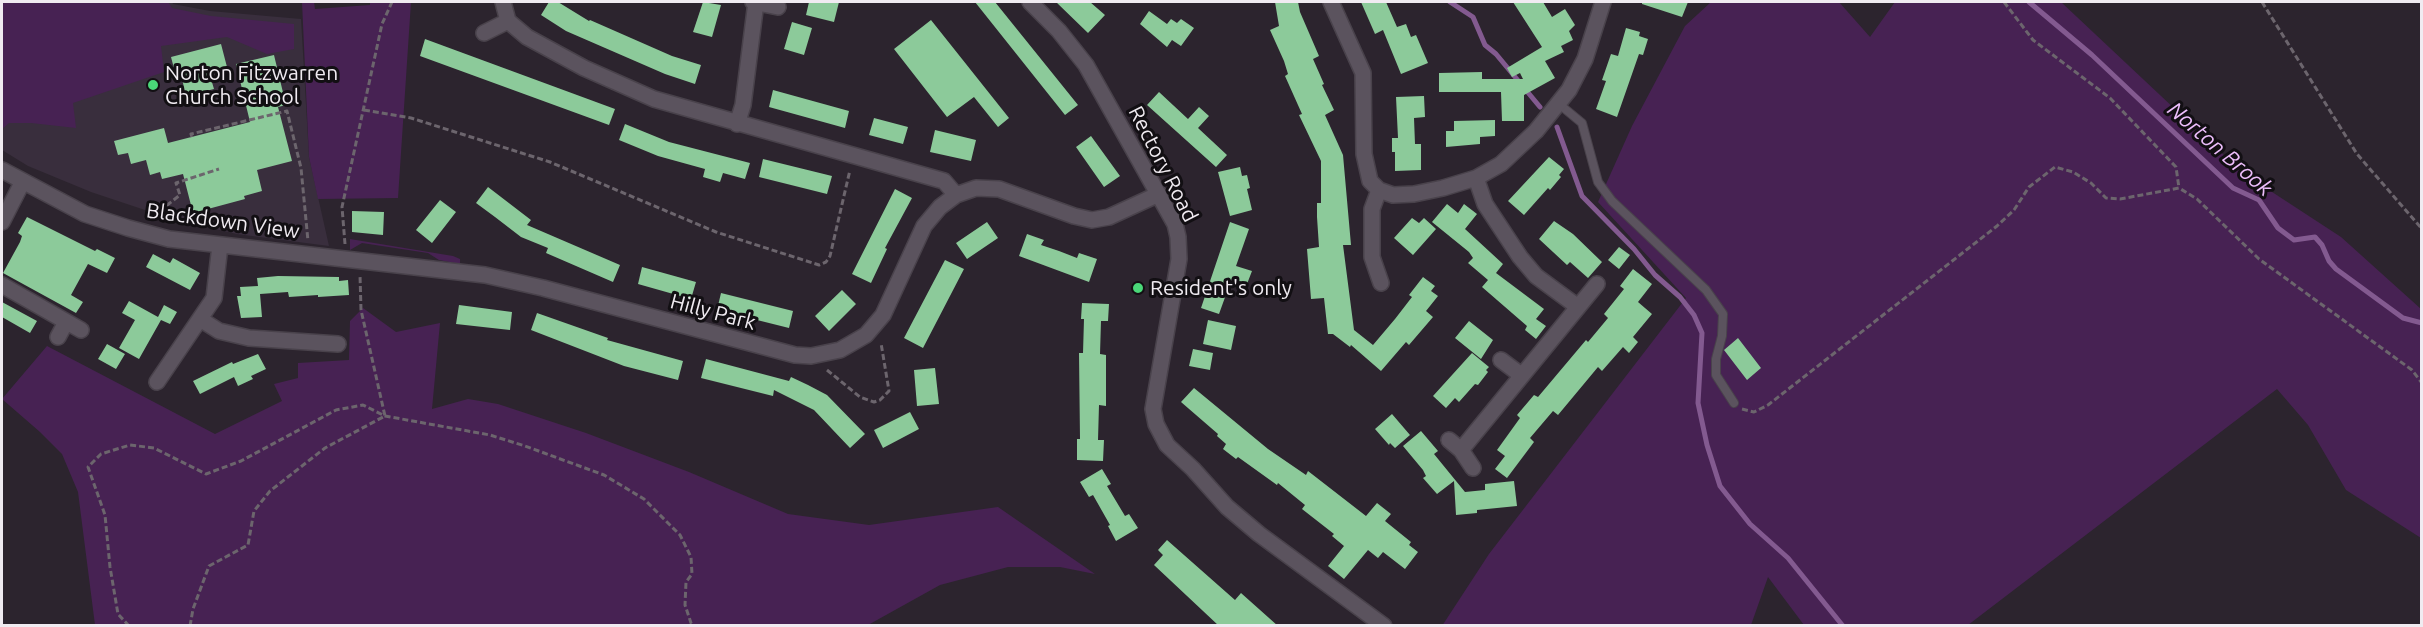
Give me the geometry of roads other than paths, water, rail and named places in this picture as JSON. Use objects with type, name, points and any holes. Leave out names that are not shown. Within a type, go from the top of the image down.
[{"type":"street","points":[[503,2],[508,21],[527,37],[584,68],[654,99],[944,181],[956,195]]},
{"type":"street","points":[[737,124],[743,105],[755,2],[778,7]]},
{"type":"street","name":"Rectory Road","points":[[1030,2],[1059,31],[1086,65],[1175,224],[1179,260],[1153,409],[1156,424],[1167,445],[1193,469],[1227,507],[1259,534],[1384,626]]},
{"type":"street","points":[[1331,2],[1362,73],[1364,154],[1370,181],[1379,190],[1393,195],[1414,194],[1443,188],[1476,178],[1501,164],[1536,131],[1569,90],[1585,59],[1603,2]]},
{"type":"street","points":[[484,33],[508,21]]},
{"type":"street","name":"Blackdown View","points":[[2,170],[85,214],[169,239],[379,261]]},
{"type":"street","points":[[1476,178],[1485,204],[1520,257],[1536,276],[1578,307]]},
{"type":"street","points":[[2,222],[22,181]]},
{"type":"street","name":"Hilly Park","points":[[379,261],[485,275],[795,356],[821,354],[846,347],[872,329],[883,315],[924,226],[940,207],[956,195],[976,188],[999,189],[1074,216],[1092,220],[1109,217],[1159,194]]},
{"type":"street","points":[[1379,190],[1372,209],[1372,257],[1381,283]]},
{"type":"street","points":[[158,382],[213,297],[220,245]]},
{"type":"street","points":[[1461,450],[1597,284]]},
{"type":"street","points":[[2,285],[81,330]]},
{"type":"street","points":[[200,319],[219,331],[249,338],[338,344]]},
{"type":"street","points":[[58,337],[66,322]]},
{"type":"street","points":[[1501,360],[1521,375]]},
{"type":"street","points":[[1449,440],[1461,450],[1473,468]]},
{"type":"lane","points":[[1559,104],[1582,123],[1598,182],[1612,201],[1706,290],[1723,314],[1722,336],[1716,359],[1716,375],[1734,403]]},
{"type":"waterway","points":[[1450,2],[1473,17],[1485,45],[1496,54],[1540,107]]},
{"type":"waterway","name":"Norton Brook","points":[[2029,2],[2092,55],[2233,188],[2259,200],[2278,228],[2294,240],[2315,237],[2336,269],[2403,318],[2422,323]]},
{"type":"waterway","points":[[1557,127],[1582,196],[1634,249],[1655,275],[1680,297],[1694,315],[1702,333],[1698,403],[1707,445],[1720,486],[1750,524],[1788,558],[1843,626]]},
{"type":"place","name":"Norton Fitzwarren Church School","points":[[153,85]]},
{"type":"place","name":"Resident's only","points":[[1138,288]]}]
